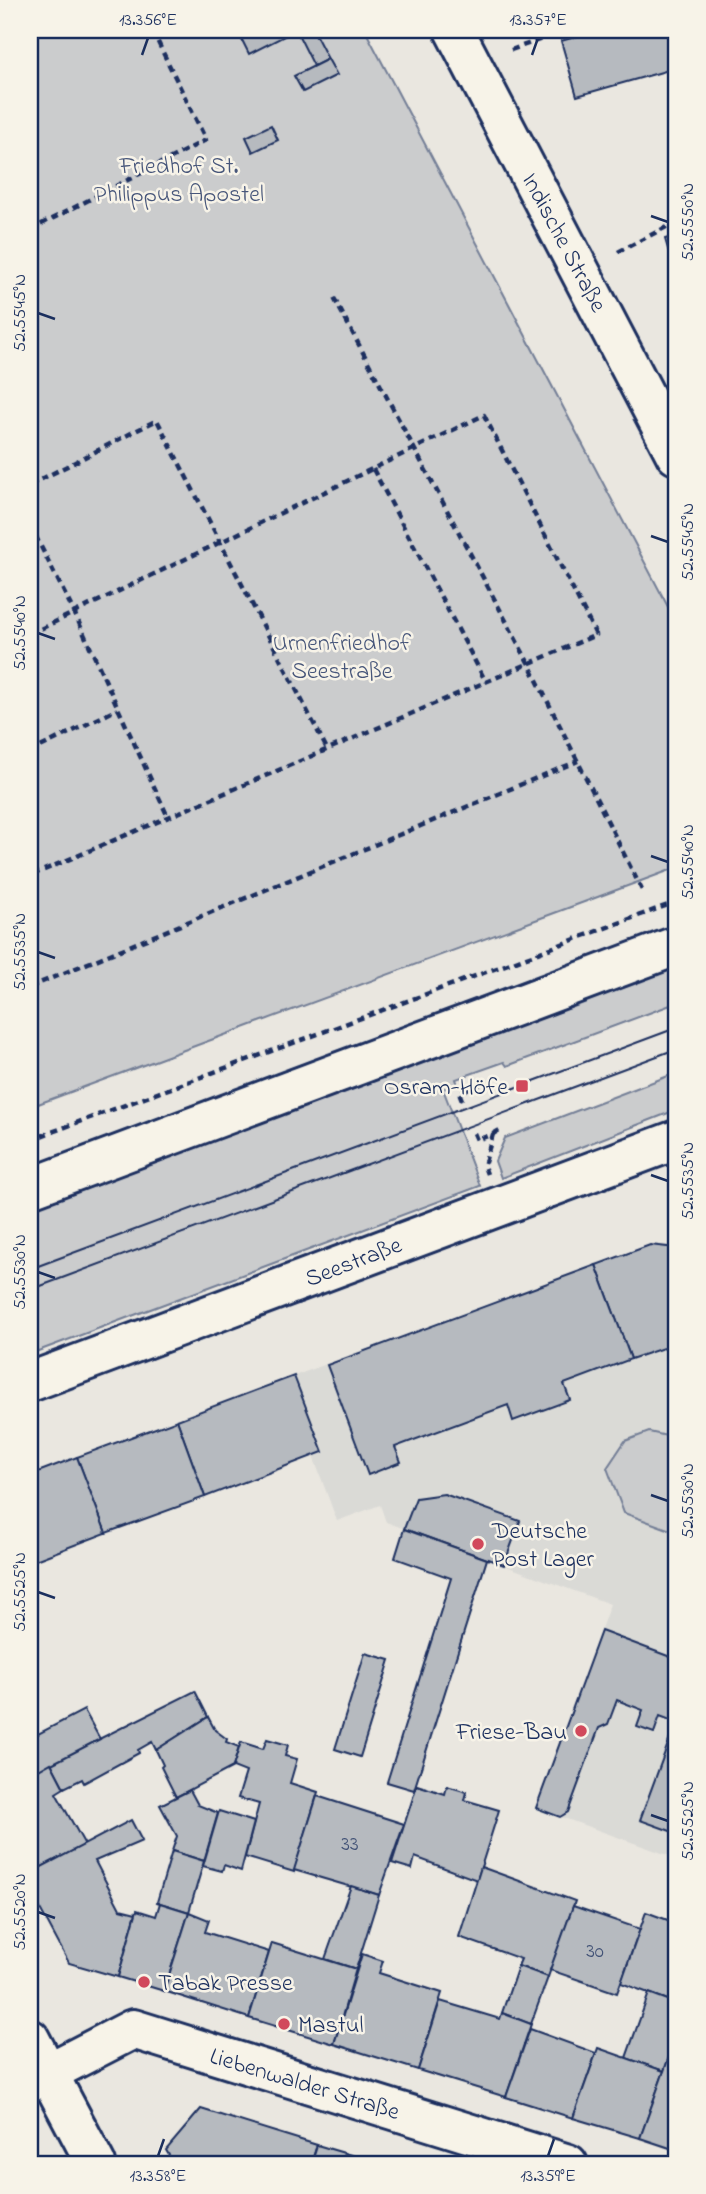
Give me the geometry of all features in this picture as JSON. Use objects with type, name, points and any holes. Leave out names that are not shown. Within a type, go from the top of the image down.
[{"type":"main road","name":"Indische Straße","points":[[454,30],[676,454]]},
{"type":"main road","points":[[30,1188],[676,946]]},
{"type":"main road","name":"Seestraße","points":[[30,1382],[676,1140]]},
{"type":"main road","name":"Liebenwalder Straße","points":[[39,2077],[132,2029],[568,2164]]},
{"type":"main road","points":[[30,2039],[39,2077],[96,2164]]},
{"type":"path","points":[[30,230],[206,140],[152,30]]},
{"type":"path","points":[[510,50],[567,30]]},
{"type":"path","points":[[618,252],[676,222]]},
{"type":"path","points":[[334,298],[529,664],[642,890]]},
{"type":"path","points":[[30,634],[484,415],[596,635],[30,876]]},
{"type":"path","points":[[30,485],[157,420],[327,749]]},
{"type":"path","points":[[373,469],[486,682]]},
{"type":"path","points":[[30,525],[74,612],[168,817]]},
{"type":"path","points":[[30,752],[118,709]]},
{"type":"path","points":[[30,987],[578,761]]},
{"type":"path","points":[[30,1140],[676,902]]},
{"type":"path","points":[[462,1100],[459,1092],[481,1084],[488,1087]]},
{"type":"path","points":[[474,1133],[477,1140],[503,1128]]},
{"type":"path","points":[[490,1181],[484,1166],[493,1134]]},
{"type":"shaded area","points":[[650,1245],[676,1248],[676,1858],[536,1808],[610,1604],[386,1522],[380,1505],[337,1521],[313,1456],[322,1452],[294,1376]]},
{"type":"green space","name":"Urnenfriedhof Seestraße","points":[[40,30],[365,30],[676,622],[676,868],[30,1107],[30,35]]},
{"type":"green space","points":[[676,965],[676,1003],[507,1066],[504,1062],[456,1079],[458,1085],[443,1089],[480,1186],[30,1354],[30,1205]]},
{"type":"green space","points":[[676,1073],[676,1110],[501,1178],[495,1161],[505,1138]]},
{"type":"green space","points":[[649,1432],[676,1438],[676,1532],[624,1513],[607,1468],[625,1441]]},
{"type":"building","points":[[237,30],[296,30],[249,54]]},
{"type":"building","points":[[296,30],[313,30],[328,59],[314,66]]},
{"type":"building","points":[[600,30],[676,30],[676,68],[577,96],[561,41]]},
{"type":"building","points":[[328,59],[337,75],[303,92],[294,76]]},
{"type":"building","points":[[271,125],[278,140],[253,152],[246,137]]},
{"type":"building","points":[[676,236],[676,276],[665,239]]},
{"type":"building","points":[[650,1245],[676,1248],[676,1353],[663,1348],[631,1359],[596,1265]]},
{"type":"building","points":[[596,1265],[631,1359],[564,1384],[570,1400],[513,1421],[508,1405],[395,1447],[401,1462],[368,1475],[327,1365]]},
{"type":"building","points":[[294,1376],[323,1452],[205,1497],[177,1420]]},
{"type":"building","points":[[177,1420],[205,1497],[106,1533],[77,1457]]},
{"type":"building","points":[[77,1457],[106,1533],[30,1562],[30,1475]]},
{"type":"building","name":"Deutsche Post Lager","points":[[444,1494],[520,1521],[504,1565],[404,1529],[416,1498]]},
{"type":"building","points":[[404,1529],[487,1559],[414,1790],[387,1782],[451,1578],[395,1558]]},
{"type":"building","name":"Friese-Bau","points":[[601,1631],[676,1659],[676,1722],[660,1716],[654,1733],[637,1727],[643,1710],[617,1700],[608,1724],[599,1728],[568,1812],[560,1817],[536,1808]]},
{"type":"building","points":[[365,1653],[390,1660],[360,1757],[335,1749]]},
{"type":"building","points":[[195,1691],[208,1717],[156,1750],[152,1742],[138,1750],[139,1753],[84,1783],[82,1779],[64,1788],[51,1763]]},
{"type":"building","points":[[84,1710],[100,1739],[30,1775],[30,1738]]},
{"type":"building","points":[[208,1717],[215,1730],[227,1739],[226,1742],[239,1747],[233,1767],[176,1797],[156,1750]]},
{"type":"building","points":[[676,1722],[676,1833],[640,1820]]},
{"type":"building","points":[[267,1739],[288,1745],[285,1756],[297,1759],[290,1783],[318,1792],[294,1872],[245,1857],[259,1804],[238,1798],[246,1772],[233,1767],[241,1742],[263,1749]]},
{"type":"building","points":[[51,1763],[64,1788],[56,1793],[85,1845],[30,1873],[30,1775]]},
{"type":"building","points":[[417,1785],[445,1794],[447,1786],[467,1792],[465,1800],[499,1810],[477,1880],[415,1857],[412,1869],[392,1863]]},
{"type":"building","points":[[190,1790],[198,1805],[218,1813],[204,1861],[172,1851],[177,1836],[160,1805]]},
{"type":"building","points":[[317,1796],[404,1824],[379,1895],[294,1870]]},
{"type":"building","points":[[219,1811],[254,1822],[241,1871],[224,1865],[222,1871],[203,1866]]},
{"type":"building","points":[[131,1820],[142,1841],[95,1861],[120,1909],[136,1913],[118,1977],[69,1963],[30,1890],[30,1873]]},
{"type":"building","points":[[172,1851],[204,1861],[189,1912],[157,1902]]},
{"type":"building","points":[[481,1867],[575,1901],[548,1977],[518,1966],[521,1959],[459,1937]]},
{"type":"building","points":[[351,1886],[379,1895],[356,1969],[325,1959]]},
{"type":"building","points":[[160,1903],[189,1912],[164,1991],[118,1977],[137,1910],[156,1916]]},
{"type":"building","points":[[573,1906],[640,1929],[617,1993],[550,1970]]},
{"type":"building","points":[[189,1912],[209,1920],[205,1932],[269,1952],[249,2018],[164,1991]]},
{"type":"building","points":[[646,1912],[676,1923],[676,2003],[621,1983]]},
{"type":"building","points":[[272,1943],[356,1969],[334,2044],[249,2018]]},
{"type":"building","points":[[362,1954],[383,1961],[379,1973],[442,1993],[418,2070],[334,2044]]},
{"type":"building","points":[[518,1966],[548,1977],[531,2024],[502,2013]]},
{"type":"building","points":[[649,1993],[676,2003],[676,2037],[664,2071],[626,2058]]},
{"type":"building","points":[[440,2001],[500,2019],[502,2013],[531,2024],[506,2097],[418,2070]]},
{"type":"building","points":[[530,2029],[596,2053],[573,2118],[506,2097]]},
{"type":"building","points":[[598,2048],[664,2071],[640,2138],[573,2118]]},
{"type":"building","points":[[668,2060],[676,2063],[676,2150],[640,2138]]},
{"type":"building","points":[[201,2109],[317,2145],[311,2164],[174,2164],[166,2150]]},
{"type":"building","points":[[317,2145],[368,2160],[380,2164],[311,2164]]},
{"type":"tram line","points":[[30,1269],[676,1028]]},
{"type":"tram line","points":[[30,1290],[676,1049]]},
{"type":"place","name":"Osram-Höfe","points":[[522,1086]]},
{"type":"place","name":"Deutsche Post Lager","points":[[478,1544]]},
{"type":"place","name":"Friese-Bau","points":[[581,1731]]},
{"type":"place","name":"Tabak Presse","points":[[144,1982]]},
{"type":"place","name":"Mastul","points":[[284,2024]]},
{"type":"park label","name":"Friedhof St. Philippus Apostel","points":[[179,179]]}]
